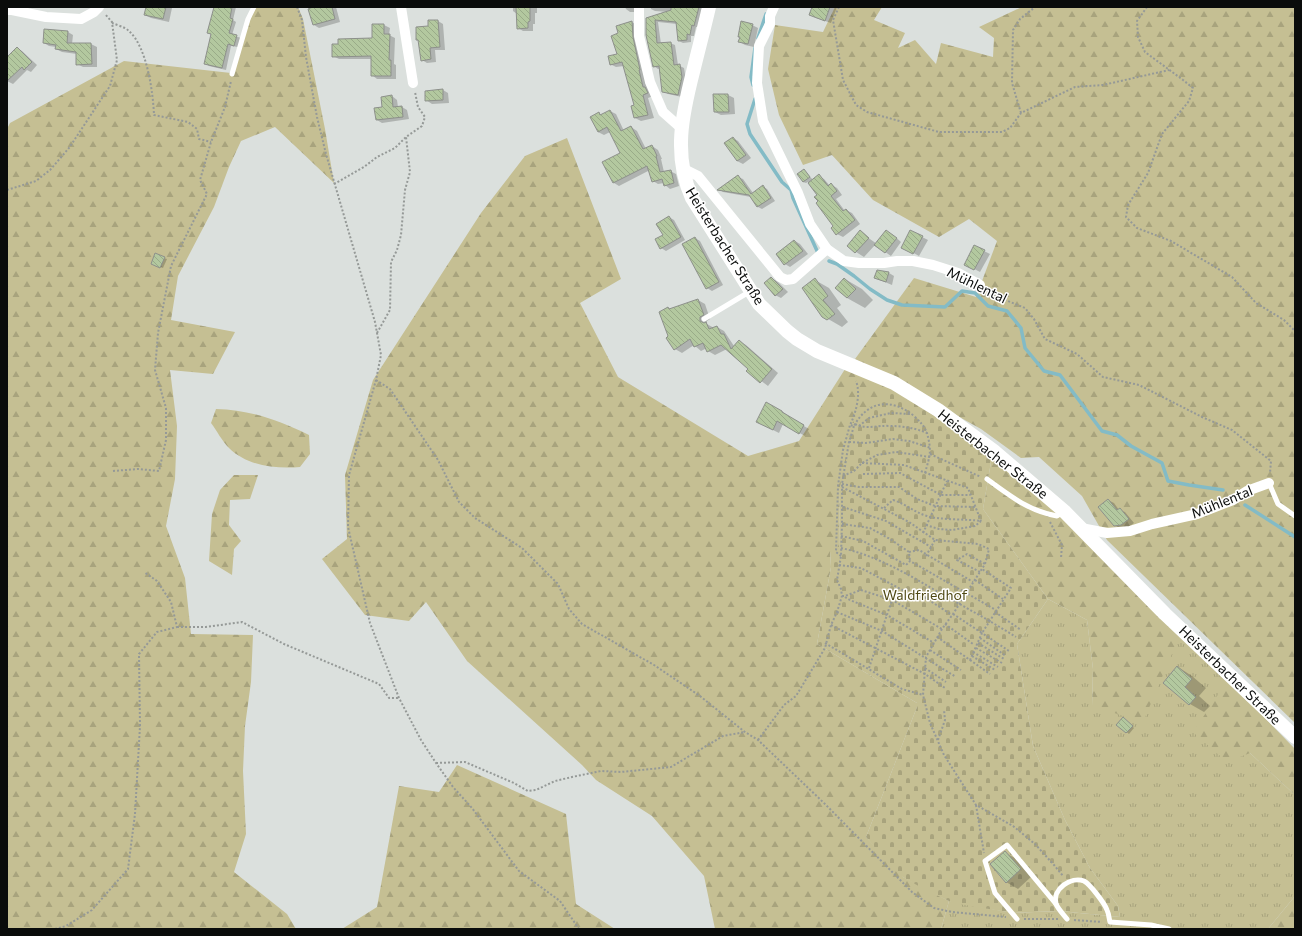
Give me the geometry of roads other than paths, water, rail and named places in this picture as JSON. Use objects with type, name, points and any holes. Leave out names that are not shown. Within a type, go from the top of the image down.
[{"type":"main road","name":"Heisterbacher Straße","points":[[709,7],[684,110],[680,148],[682,168],[686,185],[692,198],[758,304],[787,332],[797,339],[817,351],[894,383],[938,410],[996,452],[1081,528],[1165,614],[1295,738]]},
{"type":"street","points":[[402,7],[413,83]]},
{"type":"street","points":[[639,7],[639,36],[650,82],[663,112],[681,128]]},
{"type":"street","name":"Mühlental","points":[[774,7],[770,16],[770,24],[759,46],[757,83],[762,121],[798,193],[810,224],[827,249],[844,260],[859,263],[913,261],[933,265],[958,273],[980,285]]},
{"type":"street","points":[[7,10],[46,17],[81,19],[101,10]]},
{"type":"street","name":"Heisterbacher Straße","points":[[682,168],[698,176],[780,277],[786,280],[793,279],[827,249]]},
{"type":"street","name":"Mühlental","points":[[1081,528],[1107,533],[1130,531],[1152,524],[1197,514],[1233,500],[1247,491],[1268,483]]},
{"type":"lane","points":[[232,74],[248,20],[254,7]]},
{"type":"lane","points":[[704,319],[750,292]]},
{"type":"lane","points":[[987,480],[1014,499],[1045,514],[1057,516],[1064,512]]},
{"type":"lane","name":"Mühlental","points":[[1268,483],[1278,504],[1295,516]]},
{"type":"lane","points":[[1017,918],[995,892],[985,861],[1007,845],[1067,919]]},
{"type":"lane","points":[[1056,904],[1056,895],[1060,887],[1067,882],[1075,880],[1085,881],[1092,888],[1107,910],[1110,922],[1151,925],[1169,929]]},
{"type":"waterway","points":[[758,38],[766,14]]},
{"type":"waterway","points":[[753,85],[751,77],[755,48]]},
{"type":"waterway","points":[[755,99],[747,124],[750,134],[782,182],[791,190],[793,198],[818,253]]},
{"type":"waterway","points":[[829,261],[837,264],[887,300],[902,305],[945,307],[962,291],[975,293],[988,306],[1007,311],[1021,328],[1025,348],[1044,371],[1060,375],[1102,431],[1117,435],[1131,446],[1162,463],[1168,481],[1223,490]]},
{"type":"waterway","points":[[1245,505],[1295,537]]},
{"type":"park label","name":"Waldfriedhof","points":[[925,595]]}]
